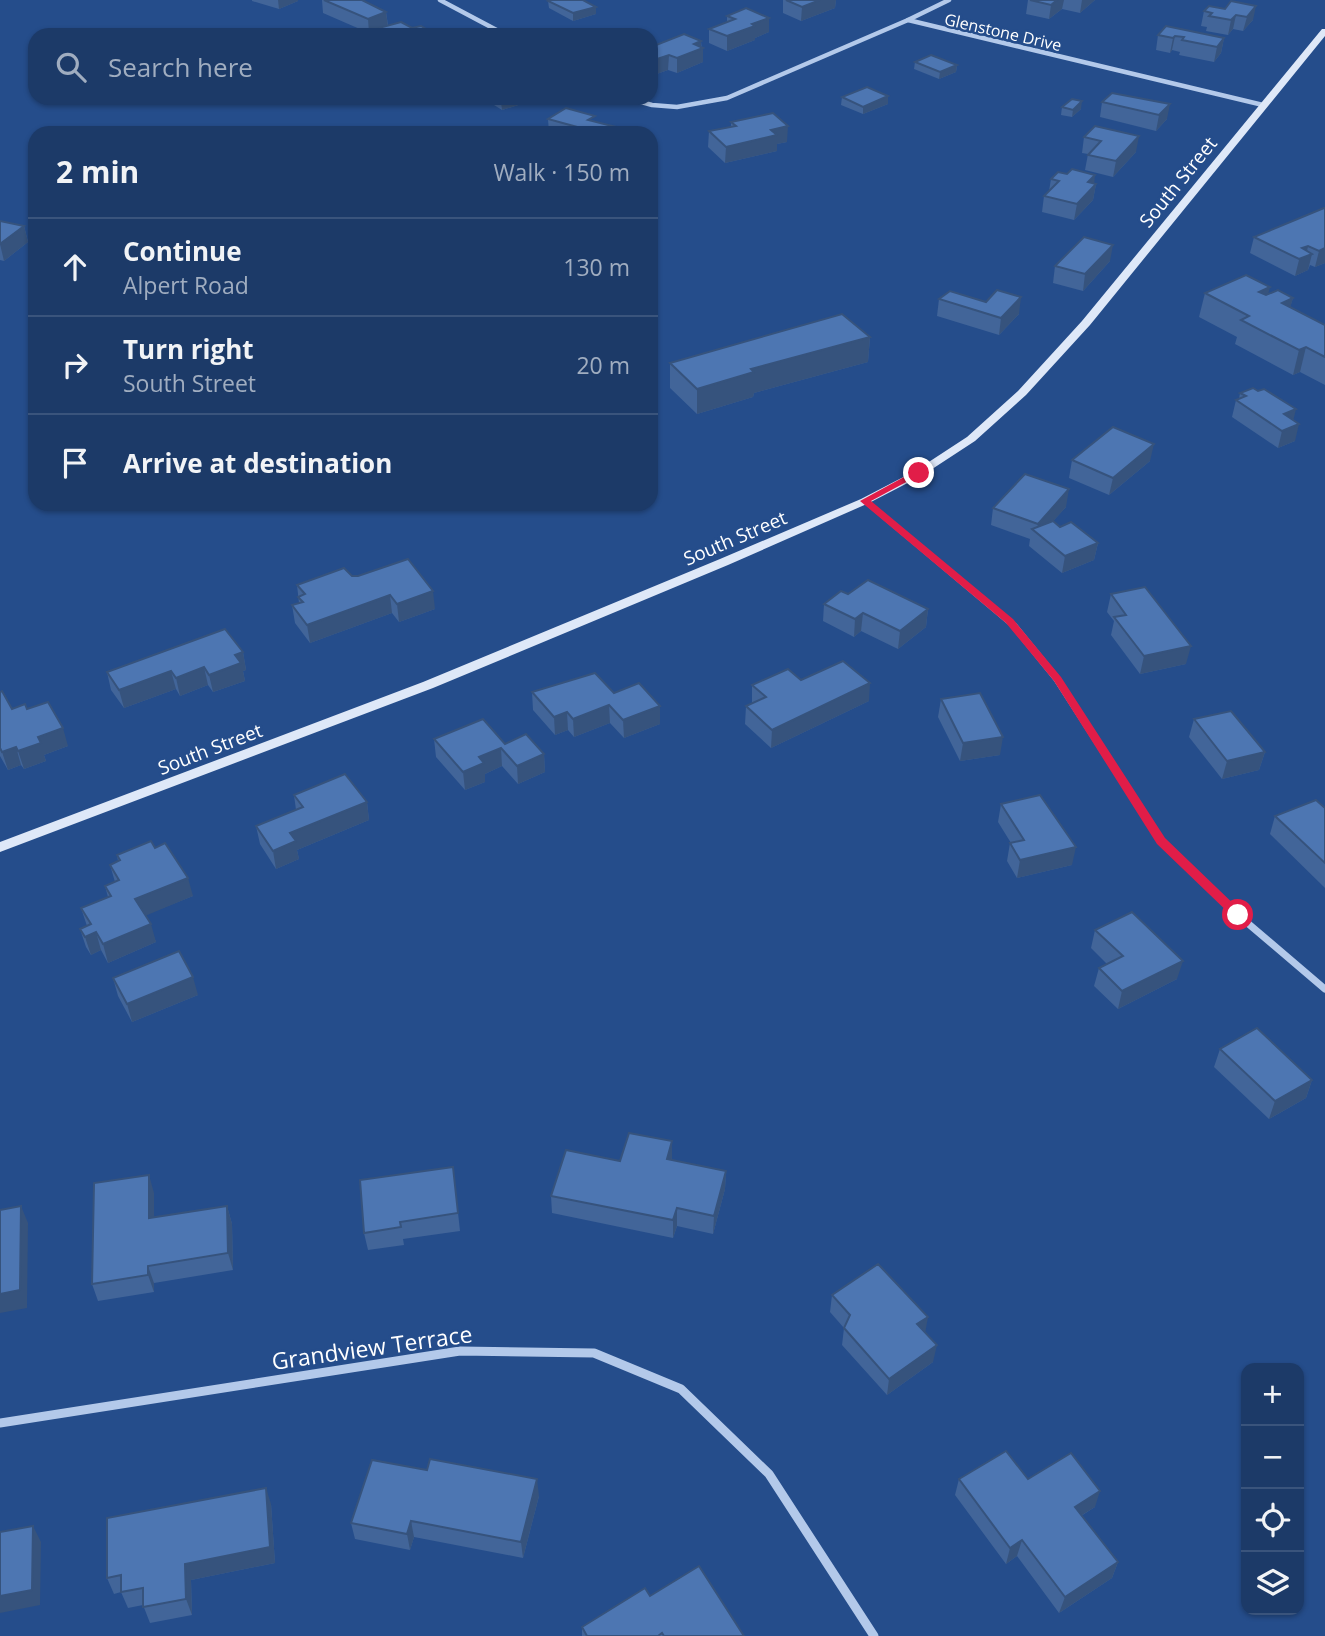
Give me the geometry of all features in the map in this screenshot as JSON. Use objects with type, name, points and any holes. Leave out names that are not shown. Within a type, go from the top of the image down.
[{"type":"street","points":[[440,0],[493,28]]},
{"type":"street","points":[[658,104],[697,106],[727,98],[949,0]]},
{"type":"street","name":"Glenstone Drive","points":[[908,20],[1263,105]]},
{"type":"street","name":"South Street","points":[[0,847],[428,685],[865,501],[919,473],[971,439],[1022,393],[1086,323],[1325,31]]},
{"type":"street","points":[[865,501],[1010,621],[1057,679],[1161,841],[1238,915],[1325,989]]},
{"type":"street","name":"Grandview Terrace","points":[[0,1423],[460,1351],[594,1353],[681,1389],[769,1474],[874,1636]]},
{"type":"building","points":[[324,0],[362,0],[386,12],[368,19]]},
{"type":"building","points":[[583,0],[596,7],[573,13],[548,1]]},
{"type":"building","points":[[786,0],[820,0],[802,7]]},
{"type":"building","points":[[1030,0],[1057,0],[1051,5]]},
{"type":"building","points":[[1231,1],[1256,6],[1247,17],[1236,15],[1231,20],[1209,16],[1212,13],[1204,11],[1209,6],[1225,9]]},
{"type":"building","points":[[746,8],[769,18],[727,36],[709,29],[735,19],[727,16]]},
{"type":"building","points":[[401,22],[412,28],[379,28]]},
{"type":"building","points":[[1166,26],[1224,38],[1217,47],[1182,40],[1184,37],[1158,35]]},
{"type":"building","points":[[684,34],[701,41],[694,44],[703,48],[677,58],[669,55],[658,59],[658,44]]},
{"type":"building","points":[[931,55],[957,65],[940,72],[915,62]]},
{"type":"building","points":[[867,87],[888,96],[863,107],[842,97]]},
{"type":"building","points":[[1112,93],[1170,104],[1159,115],[1102,102]]},
{"type":"building","points":[[1072,99],[1082,101],[1073,110],[1062,107]]},
{"type":"building","points":[[566,108],[595,116],[588,120],[612,126],[573,126],[548,119]]},
{"type":"building","points":[[773,113],[788,126],[771,130],[777,135],[726,147],[709,131],[736,126],[731,122]]},
{"type":"building","points":[[1095,126],[1139,136],[1116,161],[1088,155],[1101,141],[1084,137]]},
{"type":"building","points":[[1072,169],[1095,175],[1088,182],[1096,184],[1077,204],[1044,196],[1059,181],[1051,179],[1058,172],[1067,174]]},
{"type":"building","points":[[1324,208],[1325,248],[1319,251],[1308,246],[1302,248],[1312,254],[1299,259],[1254,237]]},
{"type":"building","points":[[0,221],[24,226],[0,244]]},
{"type":"building","points":[[1084,237],[1113,245],[1085,274],[1055,266]]},
{"type":"building","points":[[1246,275],[1270,287],[1259,292],[1266,295],[1278,290],[1293,298],[1282,303],[1325,325],[1325,357],[1306,347],[1299,350],[1241,320],[1249,316],[1205,293]]},
{"type":"building","points":[[997,290],[1021,297],[1001,318],[939,299],[950,291],[986,302]]},
{"type":"building","points":[[842,314],[870,337],[751,369],[754,372],[697,389],[670,363]]},
{"type":"building","points":[[1253,388],[1258,391],[1264,389],[1296,409],[1284,414],[1299,424],[1282,431],[1236,400],[1246,396],[1240,393]]},
{"type":"building","points":[[1113,427],[1154,444],[1113,478],[1072,460]]},
{"type":"building","points":[[1025,474],[1069,489],[1038,524],[993,508]]},
{"type":"building","points":[[1053,521],[1060,527],[1071,522],[1098,543],[1065,556],[1032,529]]},
{"type":"building","points":[[408,559],[433,591],[397,604],[390,595],[307,625],[292,605],[303,602],[298,597],[305,594],[297,585],[344,568],[352,576],[358,576]]},
{"type":"building","points":[[868,580],[928,609],[900,631],[863,613],[855,619],[824,604],[841,591],[848,594]]},
{"type":"building","points":[[1145,587],[1191,646],[1144,656],[1114,617],[1126,615],[1111,594]]},
{"type":"building","points":[[225,629],[243,652],[235,655],[241,663],[209,675],[204,667],[176,678],[171,671],[119,690],[107,672]]},
{"type":"building","points":[[843,661],[870,683],[772,730],[746,706],[766,697],[752,685],[788,669],[801,680]]},
{"type":"building","points":[[595,673],[614,693],[639,683],[660,706],[623,720],[609,705],[573,719],[567,712],[554,717],[532,692]]},
{"type":"building","points":[[2,691],[12,709],[25,704],[27,709],[48,702],[63,728],[38,737],[41,743],[18,751],[16,747],[2,752]]},
{"type":"building","points":[[980,693],[1003,737],[963,743],[941,699]]},
{"type":"building","points":[[1231,711],[1265,752],[1227,761],[1194,719]]},
{"type":"building","points":[[483,719],[505,744],[526,734],[544,754],[517,766],[501,748],[479,757],[484,763],[463,772],[434,739]]},
{"type":"building","points":[[345,774],[367,802],[290,833],[296,841],[273,851],[256,826],[303,807],[294,795]]},
{"type":"building","points":[[1040,795],[1076,847],[1020,860],[1010,843],[1024,840],[1001,804]]},
{"type":"building","points":[[1316,800],[1325,808],[1325,863],[1275,816]]},
{"type":"building","points":[[151,841],[155,848],[165,843],[188,878],[135,899],[151,924],[103,944],[96,932],[85,937],[80,929],[91,924],[81,908],[111,896],[105,886],[119,880],[110,865],[120,860],[117,855]]},
{"type":"building","points":[[1132,912],[1183,961],[1122,991],[1099,968],[1123,956],[1095,930]]},
{"type":"building","points":[[179,951],[193,977],[127,1004],[113,978]]},
{"type":"building","points":[[1257,1028],[1312,1080],[1275,1101],[1220,1049]]},
{"type":"building","points":[[629,1133],[672,1141],[667,1159],[726,1171],[714,1216],[677,1208],[673,1220],[551,1196],[566,1150],[620,1161]]},
{"type":"building","points":[[453,1167],[458,1213],[400,1222],[401,1227],[364,1233],[360,1180]]},
{"type":"building","points":[[149,1175],[149,1218],[227,1206],[228,1253],[148,1266],[148,1275],[92,1284],[94,1183]]},
{"type":"building","points":[[21,1206],[20,1290],[0,1294],[0,1210]]},
{"type":"building","points":[[878,1264],[928,1317],[917,1324],[937,1345],[889,1379],[844,1328],[850,1315],[832,1295]]},
{"type":"building","points":[[1006,1451],[1028,1479],[1071,1453],[1100,1491],[1075,1507],[1118,1562],[1065,1597],[1022,1540],[1010,1548],[959,1479]]},
{"type":"building","points":[[430,1459],[537,1479],[521,1542],[411,1521],[407,1534],[351,1523],[372,1460],[427,1470]]},
{"type":"building","points":[[266,1488],[270,1547],[185,1564],[186,1599],[143,1607],[143,1588],[121,1592],[121,1575],[107,1578],[107,1518]]},
{"type":"building","points":[[33,1526],[32,1590],[0,1596],[0,1532]]},
{"type":"building","points":[[699,1566],[744,1636],[664,1636],[662,1633],[658,1636],[587,1636],[582,1627],[645,1588],[650,1596]]},
{"type":"route","points":[[919,473],[865,501],[1010,621],[1057,679],[1161,841],[1238,915]]}]
